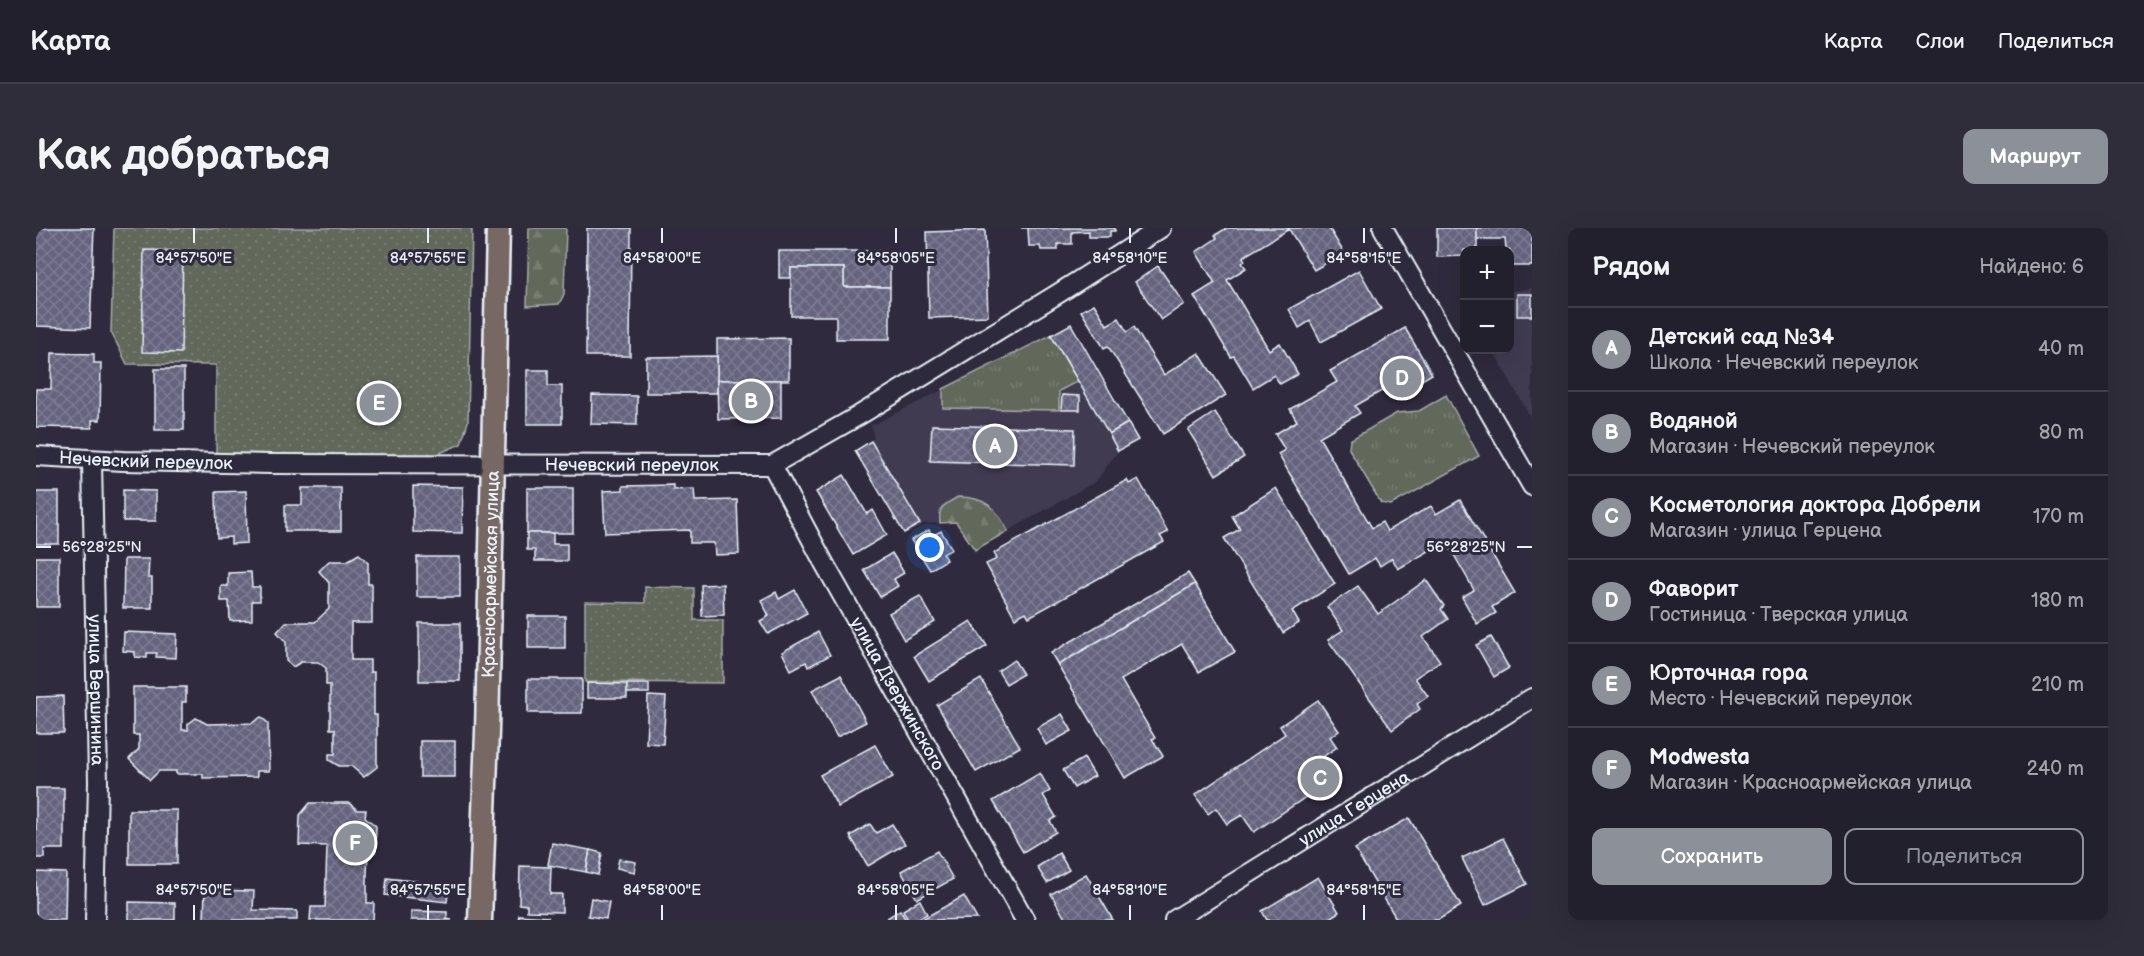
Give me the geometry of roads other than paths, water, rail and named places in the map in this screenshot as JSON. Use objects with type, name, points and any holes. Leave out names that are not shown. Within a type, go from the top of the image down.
[{"type":"main road","name":"Красноармейская улица","points":[[480,920],[494,464],[498,228]]},
{"type":"street","name":"Нечевский переулок","points":[[36,456],[92,460],[271,464],[772,465],[858,416],[1161,228]]},
{"type":"street","points":[[1383,228],[1532,486]]},
{"type":"street","name":"улица Вершинина","points":[[92,460],[98,782],[94,920]]},
{"type":"street","name":"улица Дзержинского","points":[[772,465],[824,563],[1025,920]]},
{"type":"street","name":"улица Герцена","points":[[1174,920],[1532,698]]},
{"type":"place","name":"Фаворит","points":[[1402,378]]},
{"type":"place","name":"Водяной","points":[[751,401]]},
{"type":"place","name":"Юрточная гора","points":[[379,403]]},
{"type":"place","name":"Детский сад №34","points":[[995,446]]},
{"type":"place","name":"Косметология доктора Добрели","points":[[1320,778]]},
{"type":"place","name":"Modwesta","points":[[355,843]]}]
